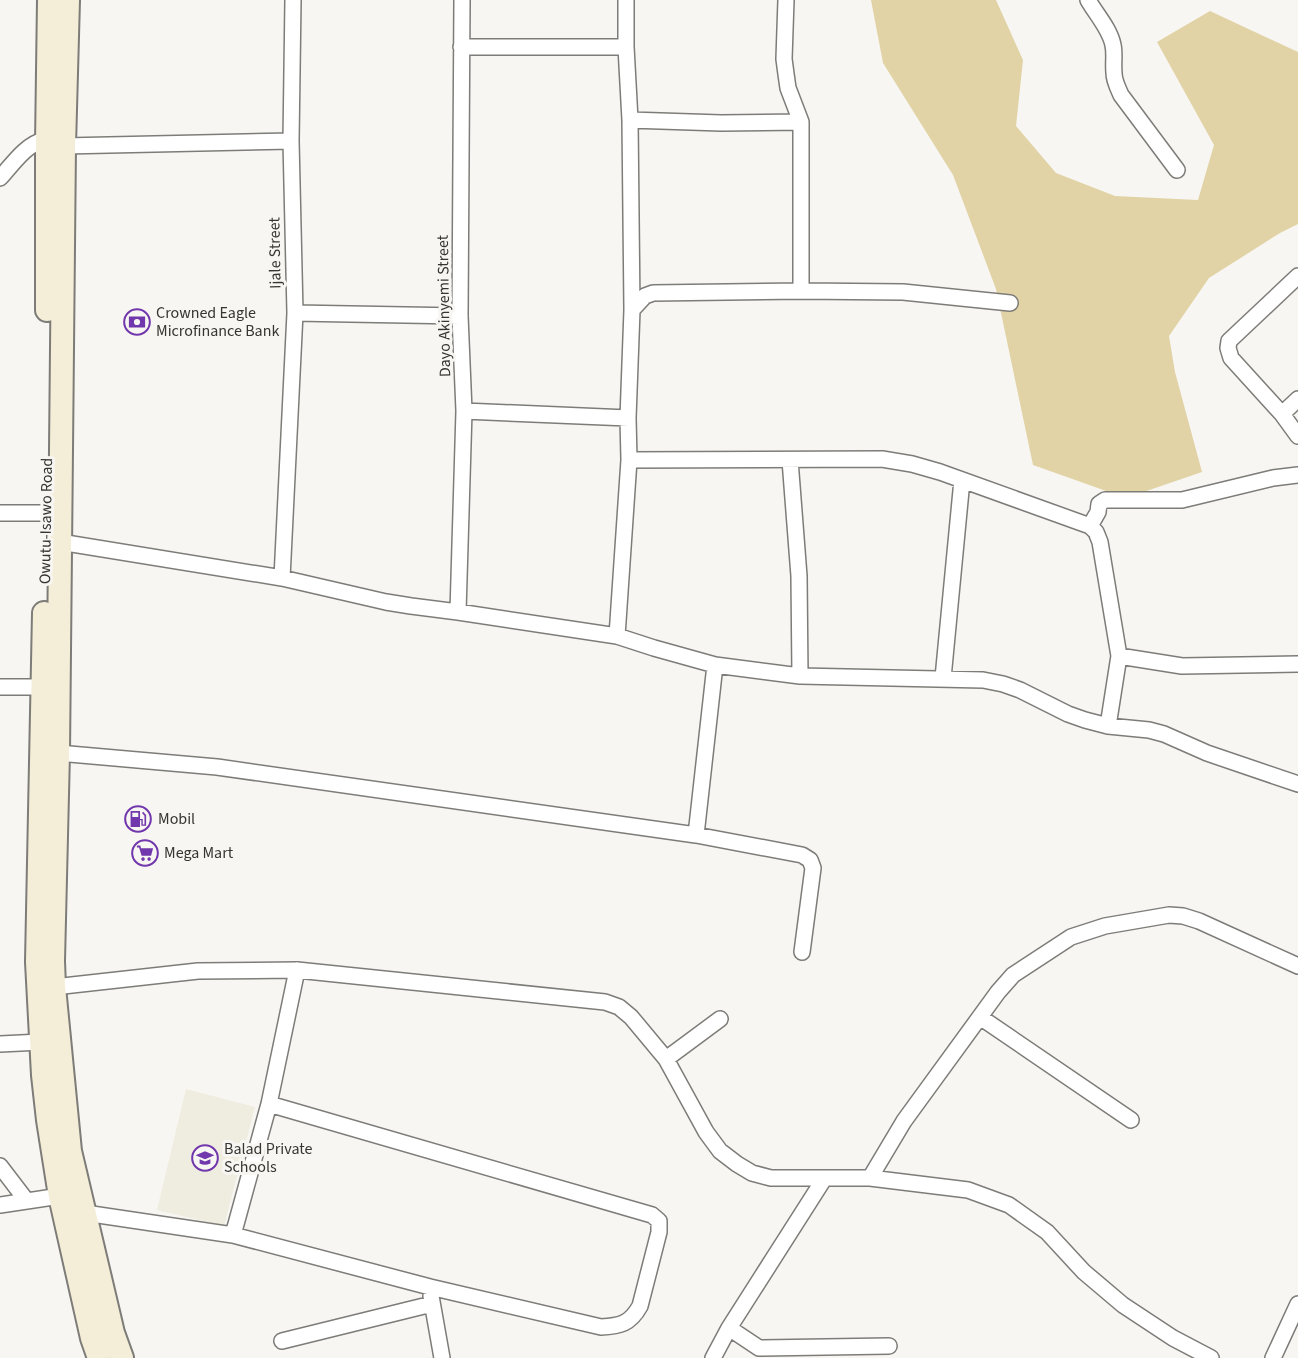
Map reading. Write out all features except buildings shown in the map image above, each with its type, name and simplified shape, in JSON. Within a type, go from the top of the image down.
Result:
[{"type":"street","name":"Owutu-Isawo Road","points":[[49,0],[55,144],[60,542],[54,987],[70,1151],[122,1358]]},
{"type":"street","name":"Owutu-Isawo Road","points":[[68,0],[55,144],[37,963],[45,1099],[60,1196],[92,1338],[99,1358]]},
{"type":"street","name":"Ijale Street","points":[[282,578],[295,313],[291,141],[293,0]]},
{"type":"street","name":"Dayo Akinyemi Street","points":[[458,612],[464,411],[460,316],[462,0]]},
{"type":"street","points":[[617,636],[629,460],[628,418],[632,310],[626,0]]},
{"type":"street","points":[[786,0],[784,59],[789,88],[801,122],[801,291]]},
{"type":"street","points":[[1088,0],[1113,43],[1114,72],[1121,95],[1177,170]]},
{"type":"street","points":[[461,47],[626,47]]},
{"type":"street","points":[[630,120],[721,123],[801,122]]},
{"type":"street","points":[[0,178],[30,146],[40,140],[55,144],[291,141]]},
{"type":"street","points":[[1298,276],[1228,341],[1232,358],[1282,414],[1298,436]]},
{"type":"street","points":[[632,310],[645,296],[654,293],[903,292],[1010,303]]},
{"type":"street","points":[[295,313],[460,316]]},
{"type":"street","points":[[1282,414],[1298,399]]},
{"type":"street","points":[[464,411],[628,418]]},
{"type":"street","points":[[629,460],[882,459],[912,464],[962,480],[1090,526],[1096,532],[1100,542],[1119,656],[1108,726]]},
{"type":"street","points":[[790,460],[799,576],[800,676]]},
{"type":"street","points":[[1090,526],[1100,504],[1105,500],[1182,500],[1273,478],[1298,475]]},
{"type":"street","points":[[943,678],[962,480]]},
{"type":"street","points":[[0,513],[47,513]]},
{"type":"street","points":[[60,542],[282,578],[386,602],[617,636],[715,665],[800,676],[983,680],[1020,690],[1085,720],[1108,726],[1149,730],[1164,734],[1207,753],[1298,784]]},
{"type":"street","points":[[1119,656],[1182,666],[1298,664]]},
{"type":"street","points":[[696,835],[715,665]]},
{"type":"street","points":[[0,687],[42,687]]},
{"type":"street","points":[[58,753],[217,767],[696,835],[802,855],[810,860],[813,868],[802,952]]},
{"type":"street","points":[[870,1178],[904,1121],[1013,975],[1071,937],[1105,926],[1168,915],[1183,916],[1298,966]]},
{"type":"street","points":[[233,1235],[269,1104],[297,970]]},
{"type":"street","points":[[54,987],[198,971],[297,970],[604,1002],[619,1007],[631,1017],[666,1059],[706,1131],[720,1151],[752,1173],[771,1178],[870,1178],[968,1190],[1009,1205],[1047,1232],[1084,1272],[1123,1305],[1173,1338],[1211,1358]]},
{"type":"street","points":[[980,1017],[1131,1120]]},
{"type":"street","points":[[666,1059],[720,1019]]},
{"type":"street","points":[[0,1044],[41,1042]]},
{"type":"street","points":[[85,1213],[233,1235],[430,1287],[601,1327],[614,1326],[634,1317],[640,1306],[659,1232],[658,1221],[652,1215],[269,1104]]},
{"type":"street","points":[[0,1166],[26,1200]]},
{"type":"street","points":[[712,1358],[824,1179]]},
{"type":"street","points":[[0,1205],[60,1196]]},
{"type":"street","points":[[430,1287],[442,1358]]},
{"type":"street","points":[[282,1341],[432,1304]]},
{"type":"street","points":[[1273,1358],[1298,1304]]},
{"type":"street","points":[[729,1328],[760,1353],[889,1346]]},
{"type":"shaded area","points":[[871,0],[996,0],[1023,60],[1016,126],[1056,173],[1115,196],[1198,200],[1214,145],[1157,42],[1210,11],[1298,52],[1298,224],[1209,278],[1169,336],[1175,372],[1202,472],[1126,498],[1033,465],[996,289],[953,175],[883,63]]},
{"type":"shaded area","name":"Balad Private Schools","points":[[186,1089],[255,1107],[224,1226],[157,1210]]},
{"type":"place","name":"Crowned Eagle Microfinance Bank","points":[[137,322]]},
{"type":"place","name":"Mobil","points":[[138,819]]},
{"type":"place","name":"Mega Mart","points":[[145,853]]},
{"type":"place","name":"Balad Private Schools","points":[[205,1158]]}]
